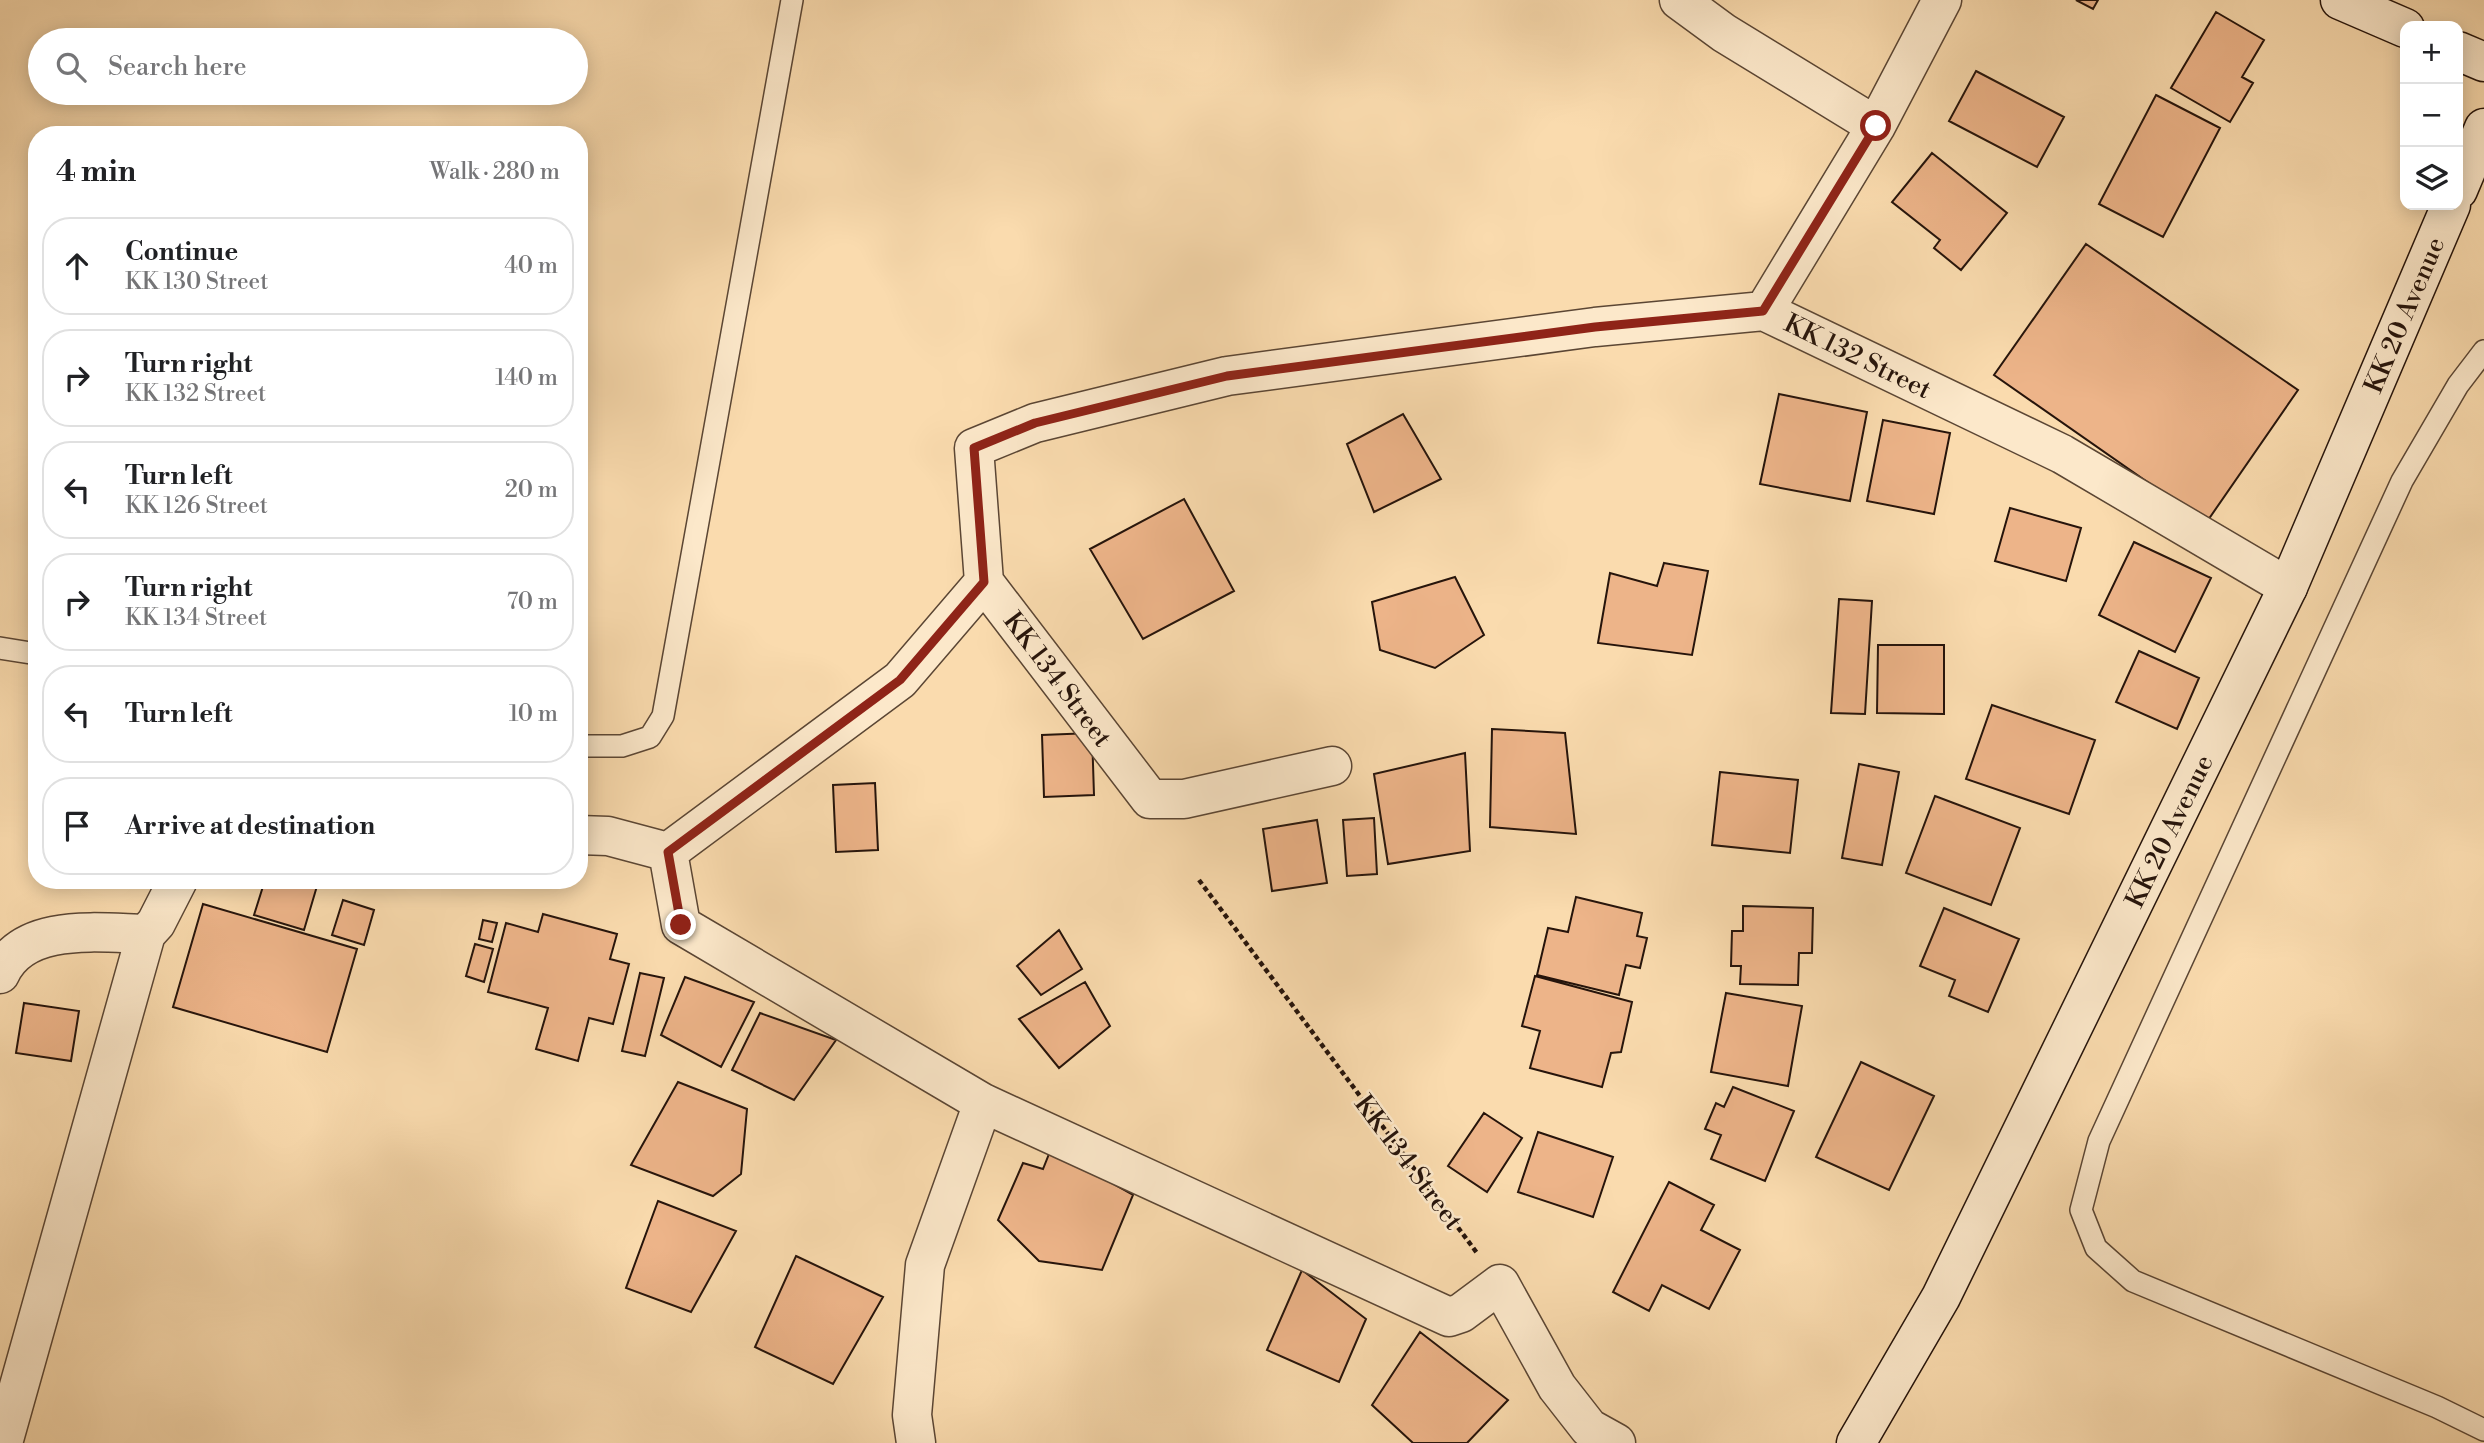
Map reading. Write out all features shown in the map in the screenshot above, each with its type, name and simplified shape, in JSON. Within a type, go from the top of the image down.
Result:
[{"type":"street","points":[[1679,0],[1724,33],[1876,126]]},
{"type":"street","points":[[1763,311],[1876,126],[1942,0]]},
{"type":"street","points":[[2340,0],[2400,26]]},
{"type":"street","points":[[2463,53],[2484,62]]},
{"type":"street","points":[[2463,178],[2484,128]]},
{"type":"street","name":"KK 20 Avenue","points":[[1856,1443],[1941,1297],[2288,587],[2449,210]]},
{"type":"street","name":"KK 132 Street","points":[[984,582],[974,448],[1035,423],[1227,376],[1595,327],[1763,311],[2062,454],[2288,587]]},
{"type":"street","name":"KK 134 Street","points":[[668,852],[900,680],[984,582],[1150,799],[1184,799],[1332,766]]},
{"type":"street","points":[[588,835],[608,836],[668,852],[681,925],[984,1103],[1448,1317],[1461,1314],[1500,1284],[1558,1387],[1589,1428],[1616,1443]]},
{"type":"street","points":[[3,1443],[146,934],[156,923],[173,889]]},
{"type":"street","points":[[0,974],[6,960],[27,945],[62,933],[146,934]]},
{"type":"street","points":[[916,1443],[912,1415],[925,1265],[984,1103]]},
{"type":"lane","points":[[588,746],[622,746],[650,737],[663,716],[792,0]]},
{"type":"lane","points":[[2484,351],[2458,385],[2402,481],[2099,1141],[2081,1210],[2096,1248],[2133,1281],[2437,1407],[2484,1430]]},
{"type":"lane","points":[[0,648],[28,653]]},
{"type":"path","name":"KK 134 Street","points":[[1199,880],[1500,1284]]},
{"type":"building","points":[[2076,0],[2098,0],[2093,9]]},
{"type":"building","points":[[2216,12],[2264,40],[2242,77],[2253,83],[2230,122],[2171,88]]},
{"type":"building","points":[[1976,71],[2064,117],[2037,167],[1949,121]]},
{"type":"building","points":[[2156,95],[2220,128],[2163,237],[2099,204]]},
{"type":"building","points":[[1932,153],[2007,213],[1961,270],[1934,248],[1940,240],[1892,202]]},
{"type":"building","points":[[2086,244],[2298,390],[2206,523],[1994,375]]},
{"type":"building","points":[[1779,394],[1867,412],[1850,501],[1760,484]]},
{"type":"building","points":[[1403,414],[1441,479],[1374,512],[1347,444]]},
{"type":"building","points":[[1883,420],[1950,433],[1934,514],[1867,501]]},
{"type":"building","points":[[1184,499],[1234,591],[1143,639],[1090,549]]},
{"type":"building","points":[[2010,508],[2081,528],[2066,581],[1995,561]]},
{"type":"building","points":[[2134,542],[2211,578],[2175,652],[2099,615]]},
{"type":"building","points":[[1664,563],[1708,571],[1692,655],[1598,643],[1610,573],[1657,586]]},
{"type":"building","points":[[1455,577],[1484,635],[1435,668],[1380,650],[1372,602]]},
{"type":"building","points":[[1839,599],[1872,601],[1865,714],[1831,713]]},
{"type":"building","points":[[1878,645],[1944,645],[1944,714],[1877,713]]},
{"type":"building","points":[[2139,651],[2199,678],[2177,729],[2116,702]]},
{"type":"building","points":[[1992,705],[2095,740],[2069,814],[1966,779]]},
{"type":"building","points":[[1492,729],[1565,733],[1576,834],[1490,827]]},
{"type":"building","points":[[1092,733],[1094,795],[1044,797],[1042,735]]},
{"type":"building","points":[[1465,753],[1470,851],[1388,864],[1374,774]]},
{"type":"building","points":[[1859,764],[1899,772],[1882,865],[1842,858]]},
{"type":"building","points":[[1720,772],[1798,780],[1790,853],[1712,845]]},
{"type":"building","points":[[875,783],[878,850],[836,852],[833,785]]},
{"type":"building","points":[[1935,796],[2020,828],[1991,905],[1906,873]]},
{"type":"building","points":[[1374,818],[1377,874],[1347,876],[1343,820]]},
{"type":"building","points":[[1317,820],[1327,883],[1272,891],[1263,829]]},
{"type":"building","points":[[262,889],[316,889],[304,930],[254,915]]},
{"type":"building","points":[[1576,897],[1642,913],[1637,936],[1647,938],[1640,968],[1626,965],[1619,995],[1537,975],[1548,928],[1568,932]]},
{"type":"building","points":[[343,900],[374,910],[364,945],[332,935]]},
{"type":"building","points":[[203,904],[357,949],[327,1052],[173,1007]]},
{"type":"building","points":[[1743,906],[1813,908],[1812,953],[1799,953],[1798,985],[1740,984],[1741,966],[1731,966],[1732,931],[1743,931]]},
{"type":"building","points":[[1944,908],[2019,939],[1988,1012],[1949,996],[1955,980],[1920,966]]},
{"type":"building","points":[[543,914],[617,934],[610,959],[629,964],[613,1024],[589,1018],[578,1061],[536,1049],[548,1008],[488,992],[506,923],[538,932]]},
{"type":"building","points":[[483,920],[497,923],[492,942],[479,939]]},
{"type":"building","points":[[1059,930],[1082,969],[1041,995],[1017,966]]},
{"type":"building","points":[[475,944],[493,949],[484,982],[466,976]]},
{"type":"building","points":[[640,973],[664,978],[645,1056],[622,1051]]},
{"type":"building","points":[[1535,976],[1632,1002],[1621,1052],[1611,1053],[1602,1087],[1530,1068],[1540,1031],[1522,1026]]},
{"type":"building","points":[[685,977],[754,1002],[721,1067],[661,1035]]},
{"type":"building","points":[[1085,982],[1110,1026],[1059,1068],[1019,1019]]},
{"type":"building","points":[[1726,993],[1802,1006],[1788,1086],[1711,1072]]},
{"type":"building","points":[[24,1003],[79,1011],[71,1061],[16,1053]]},
{"type":"building","points":[[760,1013],[836,1040],[794,1100],[732,1070]]},
{"type":"building","points":[[1861,1062],[1934,1096],[1889,1190],[1816,1157]]},
{"type":"building","points":[[678,1082],[747,1109],[741,1174],[713,1196],[631,1165]]},
{"type":"building","points":[[1733,1087],[1794,1111],[1765,1181],[1711,1159],[1721,1135],[1705,1129],[1716,1103],[1724,1107]]},
{"type":"building","points":[[1484,1113],[1522,1138],[1487,1192],[1448,1166]]},
{"type":"building","points":[[1538,1132],[1613,1157],[1593,1217],[1518,1192]]},
{"type":"building","points":[[1051,1149],[1133,1195],[1102,1270],[1039,1261],[998,1220],[1023,1163],[1043,1169]]},
{"type":"building","points":[[1669,1182],[1714,1205],[1701,1230],[1740,1250],[1709,1309],[1662,1285],[1649,1311],[1613,1292]]},
{"type":"building","points":[[658,1201],[736,1231],[691,1312],[626,1288]]},
{"type":"building","points":[[796,1256],[883,1297],[833,1384],[755,1347]]},
{"type":"building","points":[[1302,1270],[1366,1319],[1339,1382],[1267,1350]]},
{"type":"building","points":[[1420,1332],[1508,1400],[1467,1443],[1413,1443],[1372,1405]]},
{"type":"route","points":[[681,925],[668,852],[900,680],[984,582],[974,448],[1035,423],[1227,376],[1595,327],[1763,311],[1876,126]]}]
